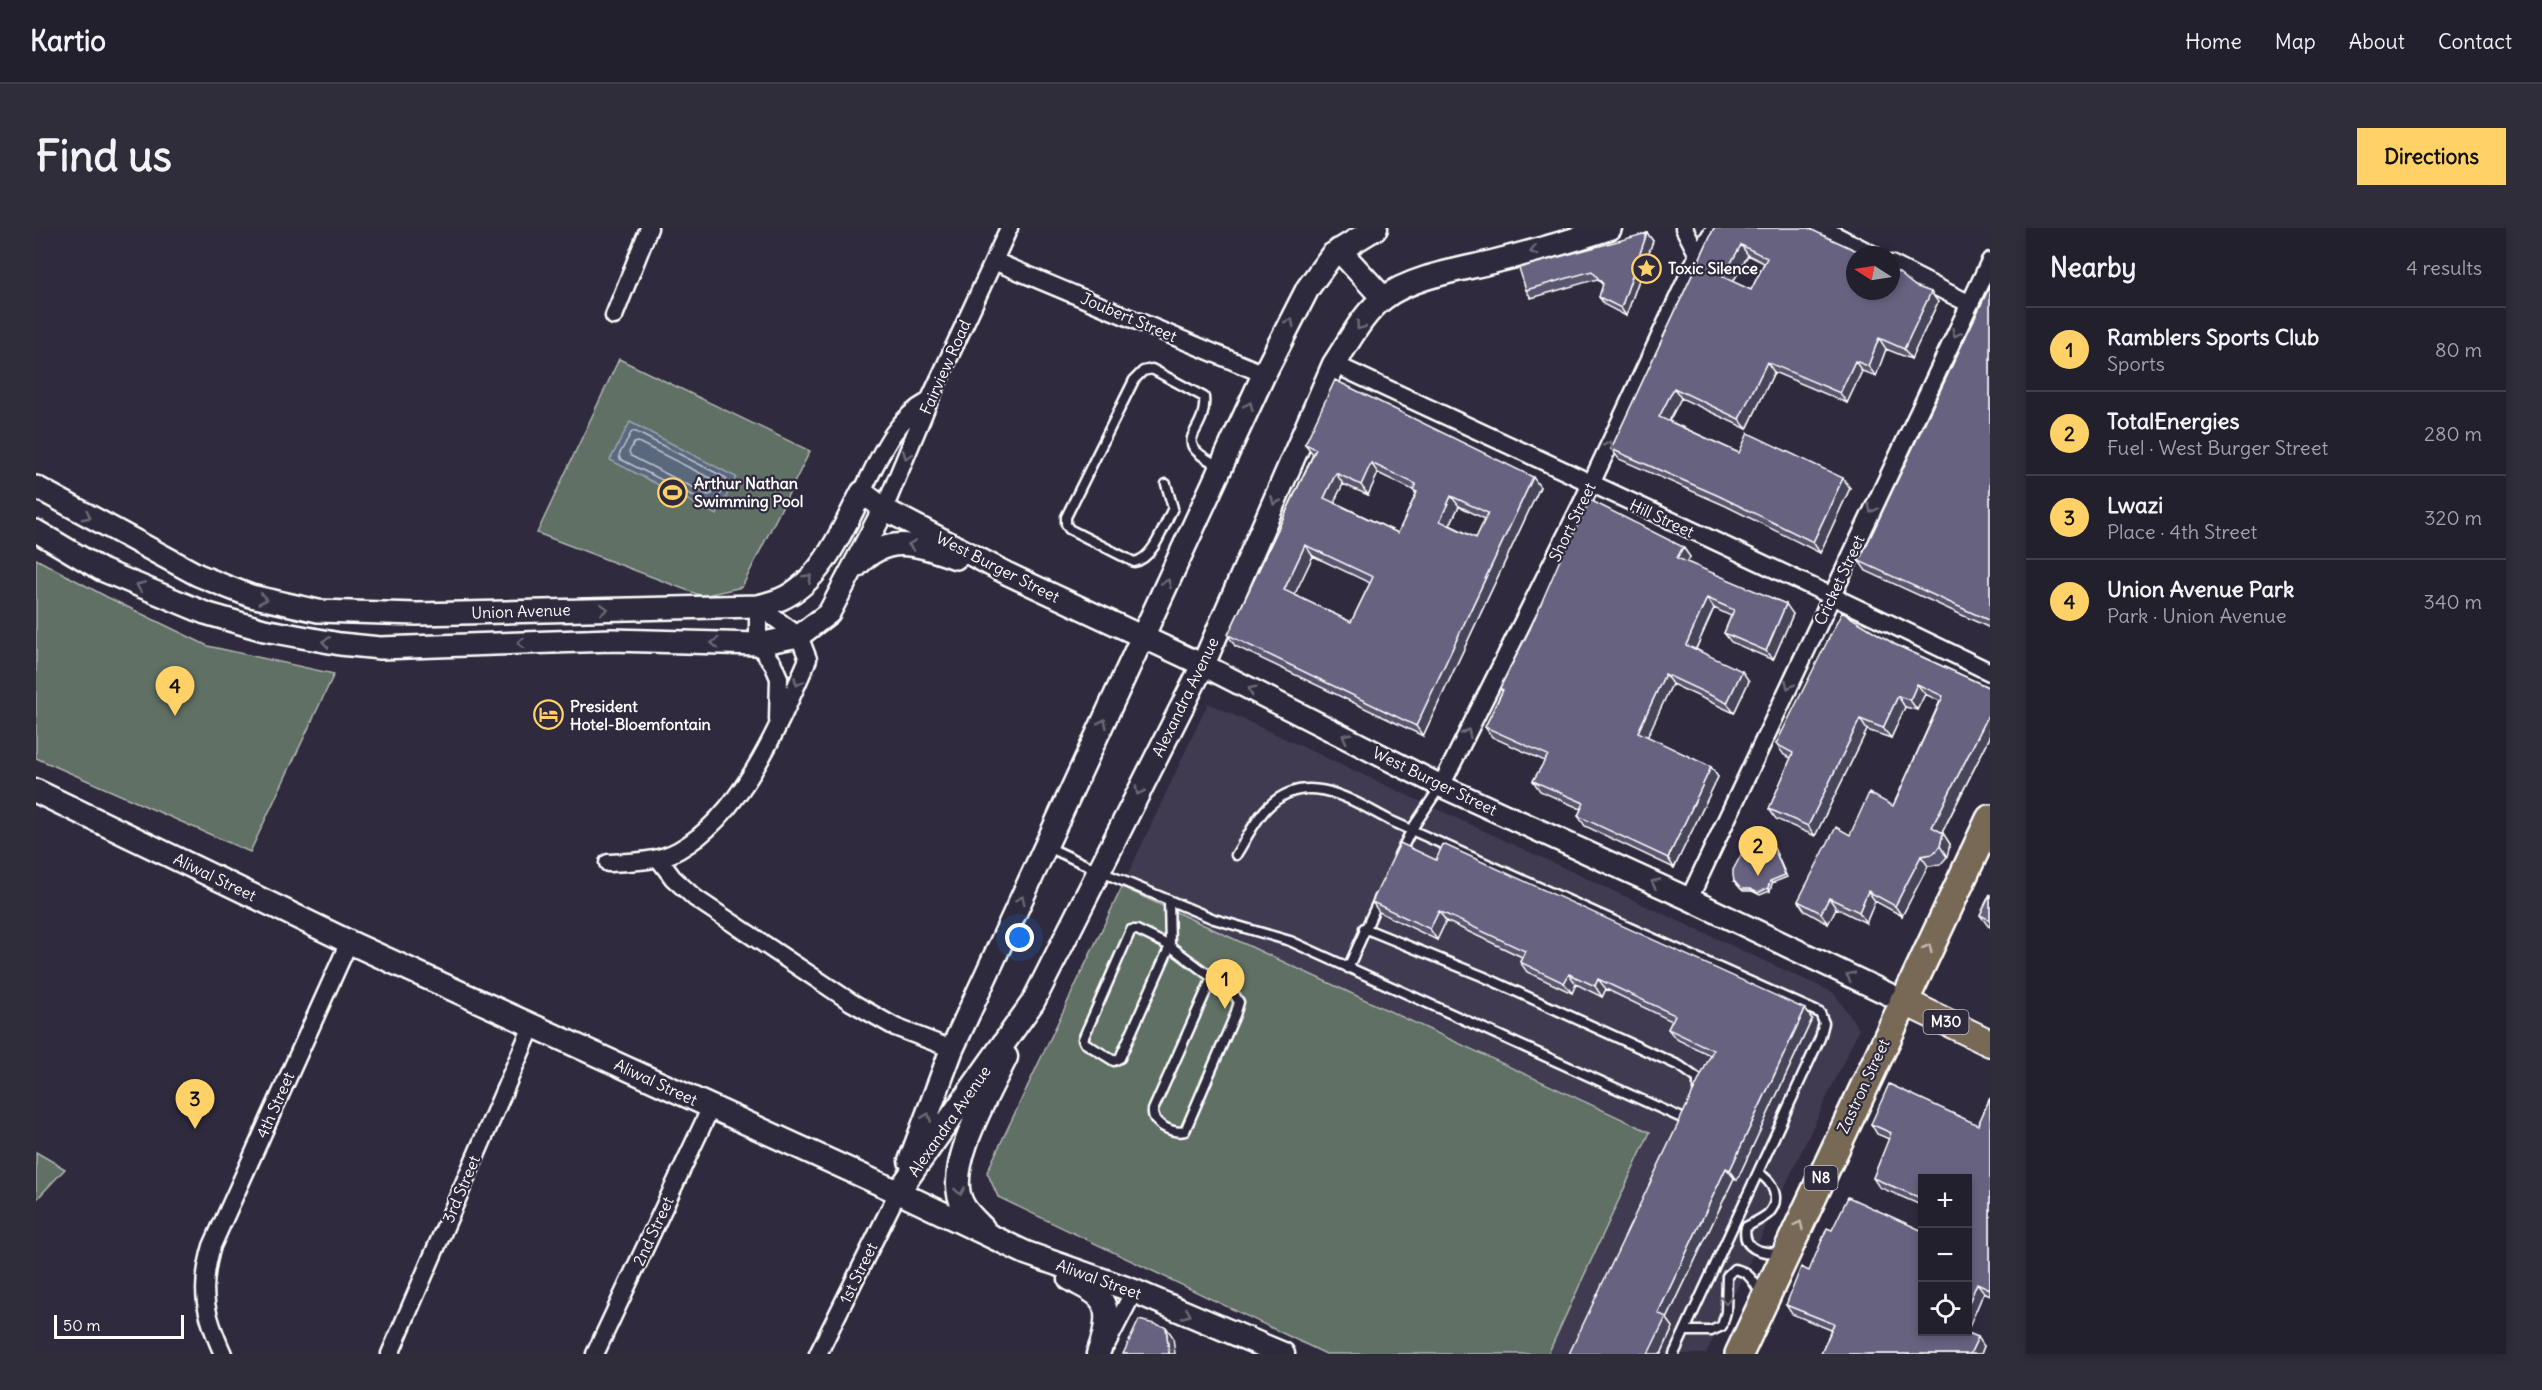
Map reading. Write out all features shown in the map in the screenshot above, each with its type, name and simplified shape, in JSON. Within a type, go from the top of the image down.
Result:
[{"type":"highway","name":"Zastron Street","points":[[1739,1354],[1990,819]]},
{"type":"main road","name":"Alexandra Avenue","points":[[898,1192],[952,1049],[1264,374],[1308,288],[1332,255],[1376,228]]},
{"type":"main road","name":"Alexandra Avenue","points":[[898,1192],[1033,1002],[1203,664],[1334,364],[1362,322],[1383,298],[1433,277],[1558,245],[1610,228]]},
{"type":"main road","points":[[1339,250],[1383,298]]},
{"type":"main road","name":"Aliwal Street","points":[[36,791],[349,942],[533,1024],[1026,1253],[1134,1291],[1283,1354]]},
{"type":"main road","name":"West Burger Street","points":[[1903,1001],[1990,1042]]},
{"type":"main road","points":[[988,1234],[962,1203],[958,1178],[959,1163],[970,1134],[1033,1002]]},
{"type":"main road","points":[[1026,1253],[1099,1296],[1105,1310],[1106,1330],[1099,1354]]},
{"type":"street","points":[[614,316],[649,228]]},
{"type":"street","name":"Fairview Road","points":[[884,509],[928,401],[1010,228]]},
{"type":"street","points":[[1684,228],[1698,255]]},
{"type":"street","name":"Short Street","points":[[1441,786],[1591,484],[1698,255],[1715,228]]},
{"type":"street","points":[[1821,228],[1856,246]]},
{"type":"street","name":"Joubert Street","points":[[994,261],[1264,374]]},
{"type":"street","name":"Cricket Street","points":[[1689,899],[1990,261]]},
{"type":"street","points":[[1900,269],[1970,304]]},
{"type":"street","name":"Hill Street","points":[[1334,364],[1831,595],[1990,672]]},
{"type":"street","name":"Union Avenue","points":[[36,488],[198,575],[251,596],[318,611],[449,613],[759,606],[782,599],[813,574],[828,555],[897,428],[907,415],[928,401]]},
{"type":"street","name":"West Burger Street","points":[[862,492],[884,509],[1008,574],[1203,664],[1441,786],[1689,899],[1903,1001]]},
{"type":"street","name":"Union Avenue","points":[[36,531],[102,570],[205,613],[264,630],[340,644],[380,648],[612,640],[758,644],[799,636],[829,613],[884,509]]},
{"type":"street","points":[[36,517],[60,533],[102,570]]},
{"type":"street","points":[[848,576],[867,555],[899,543],[918,546],[1008,574]]},
{"type":"street","points":[[608,863],[658,858],[679,850],[727,808],[778,727],[808,659],[799,636],[759,606]]},
{"type":"street","points":[[759,606],[758,644],[779,678],[778,727]]},
{"type":"street","points":[[449,613],[451,645]]},
{"type":"street","points":[[658,858],[673,878],[695,898],[851,1002],[895,1027],[952,1049]]},
{"type":"street","name":"4th Street","points":[[223,1354],[207,1315],[203,1294],[205,1270],[212,1246],[349,942]]},
{"type":"street","name":"3rd Street","points":[[390,1354],[533,1024]]},
{"type":"street","name":"2nd Street","points":[[595,1354],[711,1107]]},
{"type":"street","name":"1st Street","points":[[818,1354],[898,1192]]},
{"type":"street","points":[[1099,1354],[1134,1291]]},
{"type":"lane","points":[[1166,484],[1173,508],[1143,561],[1134,562],[1069,529],[1066,524],[1066,517],[1134,380],[1143,371],[1152,369],[1204,397],[1205,407],[1192,439],[1192,447],[1199,456],[1221,467]]},
{"type":"lane","points":[[1397,860],[1412,829],[1441,786]]},
{"type":"lane","points":[[1236,855],[1269,806],[1293,790],[1317,788],[1347,798],[1820,1013],[1824,1023],[1820,1038],[1674,1354]]},
{"type":"lane","points":[[1046,845],[1099,871],[1169,900],[1225,922],[1290,941],[1684,1119]]},
{"type":"lane","points":[[1348,968],[1364,928],[1383,891]]},
{"type":"lane","points":[[1169,900],[1170,946],[1120,1058],[1114,1061],[1085,1043],[1084,1036],[1128,933],[1137,930],[1170,946],[1234,994],[1239,1002],[1185,1131],[1177,1132],[1155,1121],[1152,1115],[1153,1110],[1212,978]]},
{"type":"lane","points":[[1364,928],[1482,976],[1680,1066],[1698,1079],[1698,1089],[1694,1099]]},
{"type":"lane","points":[[1679,1130],[1689,1109]]},
{"type":"lane","points":[[1758,1173],[1773,1186],[1775,1198],[1768,1213],[1746,1227],[1744,1236],[1746,1243],[1754,1249],[1770,1253],[1786,1251]]},
{"type":"lane","points":[[1685,1331],[1711,1331],[1722,1326],[1726,1312],[1727,1276],[1734,1269],[1741,1270],[1753,1279],[1764,1300]]},
{"type":"shaded area","points":[[1208,703],[1834,993],[1859,1029],[1706,1354],[1548,1354],[1649,1132],[1122,887]]},
{"type":"green space","name":"Arthur Nathan Swimming Pool","points":[[619,359],[810,451],[742,587],[702,596],[537,533]]},
{"type":"green space","points":[[36,559],[107,597],[208,646],[334,674],[250,852],[36,758]]},
{"type":"green space","points":[[1122,887],[1650,1132],[1548,1354],[1326,1354],[998,1197],[987,1172]]},
{"type":"green space","points":[[36,1152],[65,1169],[36,1200]]},
{"type":"water","points":[[630,422],[736,477],[717,515],[610,460]]},
{"type":"building","points":[[1714,228],[1808,228],[1847,246],[1846,300],[1900,300],[1900,274],[1915,286],[1931,292],[1904,349],[1879,338],[1868,366],[1855,361],[1840,393],[1767,362],[1739,419],[1674,388],[1659,417],[1739,453],[1748,433],[1843,478],[1813,542],[1719,496],[1611,449]],"holes":[[[1741,245],[1767,258],[1751,290],[1723,277]]]},
{"type":"building","points":[[1647,233],[1621,308],[1599,297],[1603,284],[1592,271],[1526,290],[1519,268]]},
{"type":"building","points":[[1990,286],[1990,621],[1859,561]]},
{"type":"building","points":[[1335,380],[1533,477],[1416,726],[1228,635],[1316,449],[1305,444]],"holes":[[[1371,463],[1416,484],[1413,490],[1417,492],[1398,533],[1324,498],[1336,473],[1361,485]],[[1451,496],[1488,513],[1476,538],[1440,521]],[[1305,545],[1373,577],[1351,622],[1284,590]]]},
{"type":"building","points":[[1590,500],[1683,547],[1677,558],[1786,604],[1766,651],[1724,633],[1734,610],[1707,598],[1686,645],[1742,671],[1727,703],[1665,674],[1638,732],[1711,767],[1668,858],[1578,816],[1584,803],[1533,781],[1548,755],[1485,727],[1503,690],[1500,688]]},
{"type":"building","points":[[1842,612],[1896,645],[1990,688],[1990,712],[1932,827],[1943,833],[1940,846],[1933,854],[1921,856],[1895,906],[1868,891],[1859,912],[1829,898],[1821,913],[1798,901],[1836,827],[1850,835],[1869,793],[1893,806],[1943,696],[1917,684],[1910,700],[1898,696],[1883,728],[1860,719],[1808,826],[1769,809],[1793,753],[1776,744]]},
{"type":"building","points":[[1400,843],[1436,860],[1443,844],[1805,1009],[1730,1170],[1726,1168],[1658,1313],[1666,1317],[1648,1354],[1569,1354],[1713,1050],[1668,1029],[1675,1015],[1598,979],[1595,986],[1569,974],[1564,983],[1520,962],[1525,951],[1439,911],[1430,929],[1372,902]]},
{"type":"building","points":[[1774,848],[1785,875],[1770,881],[1768,888],[1758,893],[1750,889],[1741,889],[1734,881],[1733,870],[1741,855],[1754,850],[1762,853]]},
{"type":"building","points":[[1990,894],[1990,920],[1980,915]]},
{"type":"building","points":[[1889,1084],[1978,1125],[1990,1098],[1990,1289],[1977,1283],[1972,1295],[1972,1174],[1918,1174],[1918,1197],[1873,1178],[1891,1133],[1871,1124]]},
{"type":"building","points":[[1848,1197],[1918,1229],[1918,1336],[1972,1334],[1978,1337],[1970,1354],[1821,1354],[1834,1324],[1786,1305],[1801,1267],[1809,1271],[1827,1228],[1832,1230]]},
{"type":"building","points":[[1139,1320],[1166,1327],[1169,1354],[1123,1354]]},
{"type":"place","name":"Toxic Silence","points":[[1647,268]]},
{"type":"place","name":"Arthur Nathan Swimming Pool","points":[[673,492]]},
{"type":"place","name":"President Hotel-Bloemfontain","points":[[549,715]]},
{"type":"place","name":"Union Avenue Park","points":[[175,716]]},
{"type":"place","name":"TotalEnergies","points":[[1758,876]]},
{"type":"place","name":"Ramblers Sports Club","points":[[1225,1009]]},
{"type":"place","name":"Lwazi","points":[[195,1129]]}]
